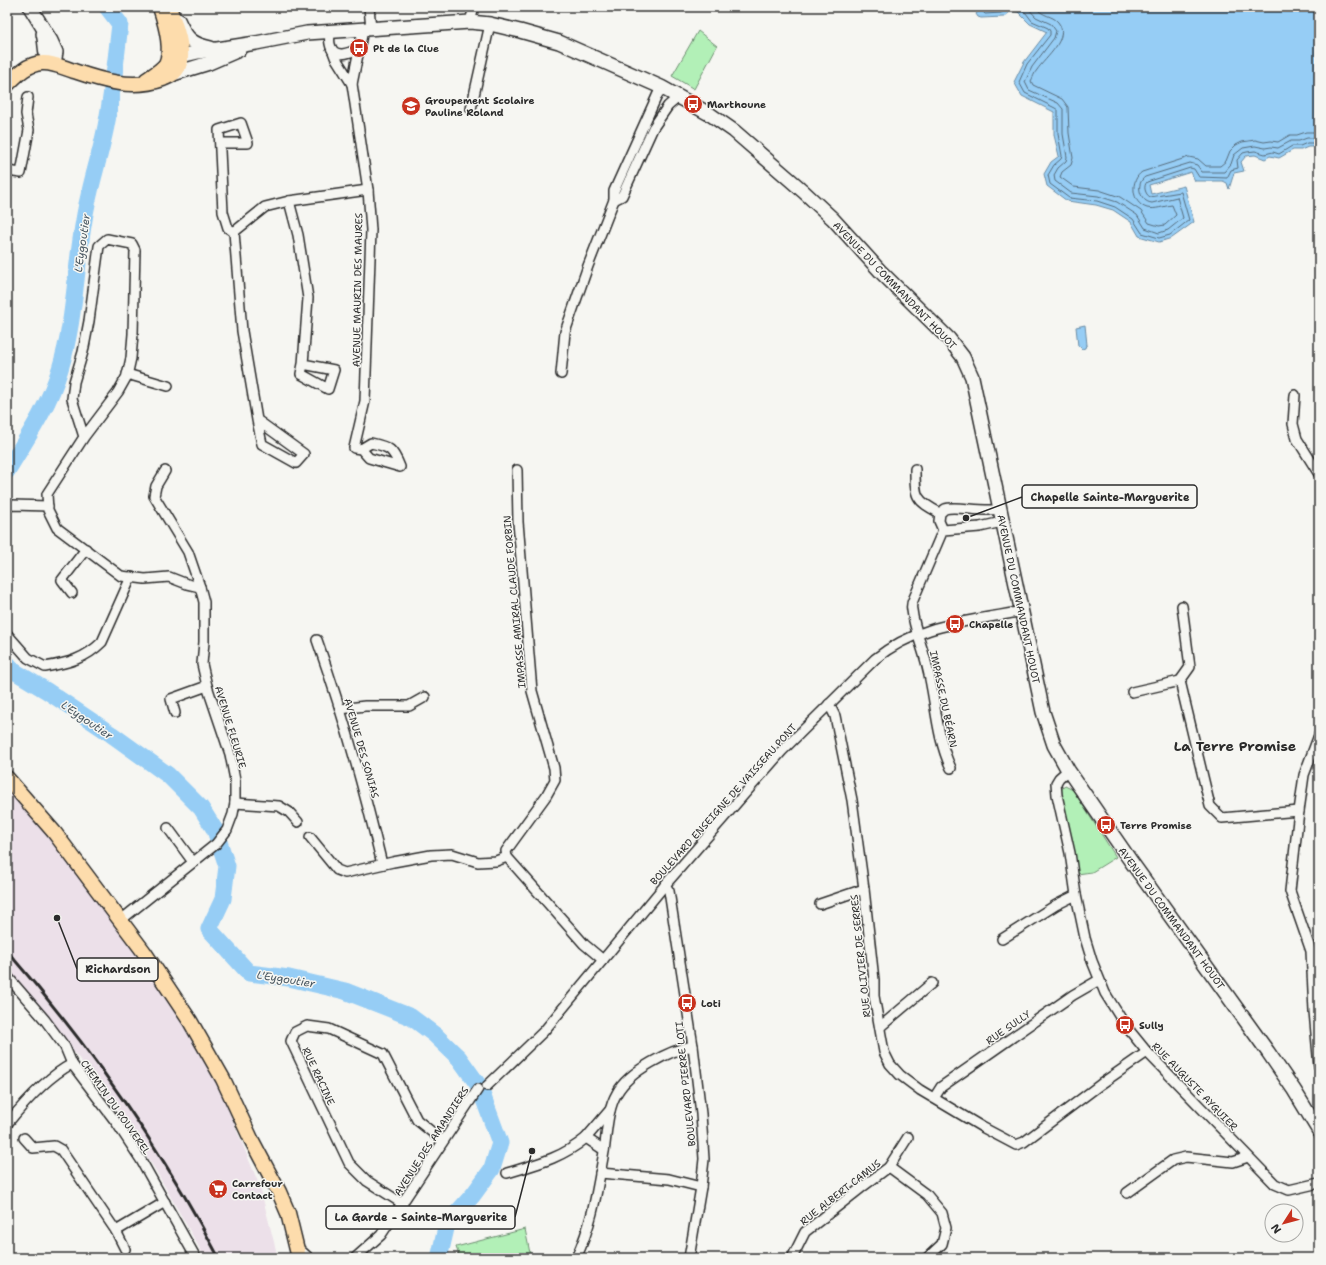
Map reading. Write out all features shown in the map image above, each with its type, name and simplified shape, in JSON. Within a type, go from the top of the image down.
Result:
[{"type":"main road","points":[[30,7],[40,20],[52,41],[56,52],[52,64]]},
{"type":"main road","points":[[160,7],[168,41],[169,53],[176,62]]},
{"type":"main road","points":[[32,64],[52,64],[106,80],[134,84],[156,81],[176,62],[180,42],[169,7]]},
{"type":"main road","points":[[173,7],[187,37],[192,42],[215,49]]},
{"type":"main road","points":[[40,20],[45,40],[46,57],[52,64]]},
{"type":"main road","name":"AVENUE DU COMMANDANT HOUOT","points":[[176,62],[215,49],[330,31],[470,22],[490,24],[559,42],[678,96],[711,115],[734,132],[803,191],[832,219],[881,272],[935,324],[958,350],[972,377],[1044,718],[1054,745],[1068,770],[1272,1058],[1318,1128]]},
{"type":"main road","points":[[7,85],[22,70],[32,64],[37,58],[45,40]]},
{"type":"main road","name":"AVENUE DU COMMANDANT HOUOT","points":[[176,62],[200,65],[209,63],[256,43]]},
{"type":"main road","points":[[7,778],[54,832],[121,920],[148,957],[207,1050],[223,1079],[251,1140],[263,1174],[281,1216],[286,1234],[296,1254]]},
{"type":"street","name":"AVENUE MAURIN DES MAURES","points":[[357,449],[365,401],[370,230],[368,190],[352,84],[359,48],[366,29],[369,7]]},
{"type":"street","points":[[470,22],[474,7]]},
{"type":"street","points":[[471,109],[490,24]]},
{"type":"street","name":"AVENUE MAURIN DES MAURES","points":[[330,31],[330,45],[335,57],[352,84]]},
{"type":"street","points":[[332,49],[341,55],[350,54],[359,48]]},
{"type":"street","points":[[561,374],[565,332],[588,266],[614,200],[614,191],[661,87]]},
{"type":"street","points":[[614,200],[622,196],[660,116],[678,96]]},
{"type":"street","points":[[7,170],[21,173],[29,130],[26,114],[28,97]]},
{"type":"street","points":[[220,143],[223,212],[228,228],[234,232]]},
{"type":"street","points":[[234,232],[266,207],[368,190]]},
{"type":"street","points":[[289,202],[298,234],[308,298],[303,364]]},
{"type":"street","points":[[234,232],[242,331],[257,420],[262,444],[296,463],[304,454],[257,420]]},
{"type":"street","points":[[84,437],[72,399],[74,382],[83,352],[98,246],[107,239],[132,244],[135,250],[131,358],[127,374],[118,392],[84,437],[47,494],[48,510],[57,528],[121,576],[145,579],[169,577],[200,587]]},
{"type":"street","points":[[127,374],[168,386]]},
{"type":"street","points":[[1295,395],[1293,424],[1297,439],[1319,474]]},
{"type":"street","points":[[915,469],[915,489],[917,495],[927,506],[940,513]]},
{"type":"street","name":"IMPASSE AMIRAL CLAUDE FORBIN","points":[[507,857],[506,851],[546,796],[555,780],[554,768],[532,691],[518,522],[516,470]]},
{"type":"street","name":"AVENUE FLEURIE","points":[[121,920],[216,844],[227,830],[233,814],[235,803],[236,780],[230,754],[207,686],[202,664],[204,642],[204,602],[188,552],[154,496],[156,486],[165,471]]},
{"type":"street","points":[[7,507],[12,505],[48,506]]},
{"type":"street","points":[[951,508],[983,511],[1001,515],[980,527],[943,530],[939,521],[940,513],[945,509],[951,508]]},
{"type":"street","name":"IMPASSE DU BÉARN","points":[[943,530],[912,604],[912,610],[928,668],[944,754],[950,768]]},
{"type":"street","points":[[72,593],[62,580],[86,549]]},
{"type":"street","points":[[7,634],[28,658],[45,668],[70,662],[93,650],[102,642],[131,577]]},
{"type":"street","points":[[1132,692],[1180,681],[1190,667],[1182,606]]},
{"type":"street","name":"BOULEVARD ENSEIGNE DE VAISSEAU PONT","points":[[487,1086],[544,1031],[666,885],[782,750],[869,664],[887,649],[918,633],[1022,611]]},
{"type":"street","name":"AVENUE DES SONIAS","points":[[317,640],[340,709],[369,810],[382,864]]},
{"type":"street","points":[[1180,681],[1210,806],[1222,818],[1299,811]]},
{"type":"street","points":[[175,713],[171,699],[207,686]]},
{"type":"street","points":[[340,709],[365,706],[409,706],[425,697]]},
{"type":"street","name":"RUE OLIVIER DE SERRES","points":[[829,704],[834,716],[852,800],[864,889],[874,980],[874,996],[884,1052],[890,1064],[900,1075],[934,1098],[982,1127],[1016,1145],[1024,1142],[1101,1084],[1147,1052]]},
{"type":"street","points":[[1319,735],[1304,775],[1290,891],[1311,951],[1319,1067]]},
{"type":"street","name":"RUE AUGUSTE AYGUIER","points":[[1068,770],[1056,783],[1057,795],[1070,853],[1076,895],[1085,938],[1099,980],[1116,1013],[1147,1052],[1275,1184],[1289,1190],[1319,1183]]},
{"type":"street","points":[[235,803],[279,806],[289,812],[298,822]]},
{"type":"street","points":[[168,828],[193,862]]},
{"type":"street","points":[[310,837],[337,870],[345,873],[382,864],[438,855],[452,854],[478,862],[496,862],[507,857],[584,944],[603,960]]},
{"type":"street","name":"BOULEVARD PIERRE LOTI","points":[[666,885],[671,899],[693,1046],[701,1114],[704,1159],[701,1187],[689,1258]]},
{"type":"street","points":[[820,904],[864,889]]},
{"type":"street","points":[[1002,939],[1056,905],[1076,895]]},
{"type":"street","name":"CHEMIN DU POUVEREL","points":[[7,976],[66,1047],[72,1064],[116,1122],[141,1160],[196,1258]]},
{"type":"street","name":"RUE SULLY","points":[[934,1098],[941,1087],[1066,1000],[1099,980]]},
{"type":"street","points":[[880,1027],[932,983]]},
{"type":"street","name":"RUE RACINE","points":[[403,1204],[367,1181],[348,1164],[291,1041],[295,1032],[307,1026],[329,1029],[383,1054],[417,1120],[443,1141]]},
{"type":"street","points":[[576,1258],[589,1229],[596,1198],[610,1110],[617,1092],[625,1081],[638,1069],[674,1052],[693,1046]]},
{"type":"street","points":[[7,1124],[36,1092],[72,1064]]},
{"type":"street","name":"AVENUE DES AMANDIERS","points":[[355,1258],[381,1235],[478,1089]]},
{"type":"street","points":[[507,1173],[536,1165],[574,1148],[586,1138],[610,1110]]},
{"type":"street","points":[[889,1167],[908,1137]]},
{"type":"street","points":[[24,1138],[33,1148],[54,1146],[61,1150],[116,1231],[125,1249]]},
{"type":"street","points":[[586,1138],[604,1150]]},
{"type":"street","points":[[1127,1193],[1173,1160],[1186,1157],[1233,1162],[1248,1157]]},
{"type":"street","name":"RUE ALBERT CAMUS","points":[[792,1258],[805,1232],[889,1167],[927,1195],[942,1213],[946,1228],[942,1244],[927,1258]]},
{"type":"street","points":[[600,1173],[669,1179],[701,1187]]},
{"type":"street","points":[[116,1231],[165,1202]]},
{"type":"street","points":[[296,1254],[309,1258]]},
{"type":"shaded area","points":[[11,792],[49,832],[166,997],[211,1067],[260,1187],[278,1258],[205,1258],[156,1171],[125,1121],[36,1002],[7,968],[7,795]]},
{"type":"green space","points":[[698,31],[717,46],[694,89],[672,76]]},
{"type":"green space","points":[[1065,786],[1073,790],[1116,857],[1092,872],[1077,874],[1062,807],[1061,789]]},
{"type":"green space","points":[[525,1229],[531,1258],[460,1258],[456,1247]]},
{"type":"water","points":[[981,7],[1319,7],[1319,147],[1308,147],[1301,150],[1293,150],[1279,158],[1270,156],[1265,159],[1255,155],[1246,156],[1241,162],[1244,171],[1234,173],[1229,189],[1227,183],[1223,181],[1195,181],[1191,172],[1149,185],[1151,194],[1184,186],[1194,222],[1172,238],[1159,242],[1139,236],[1131,222],[1113,210],[1096,205],[1067,201],[1047,186],[1044,174],[1051,162],[1059,156],[1054,135],[1054,112],[1022,96],[1014,82],[1024,62],[1047,32],[1030,24],[1018,12],[1011,11],[1004,17],[978,17],[976,14]]},
{"type":"water","points":[[1085,325],[1087,345],[1082,349],[1078,346],[1076,327]]},
{"type":"waterway","name":"L'Eygoutier","points":[[7,471],[44,409],[55,383],[65,351],[72,314],[84,220],[111,100],[120,24],[107,7]]},
{"type":"waterway","name":"L'Eygoutier","points":[[7,663],[14,671],[47,691],[111,734],[168,775],[201,808],[215,830],[227,866],[223,899],[209,929],[249,973],[289,978],[345,991],[411,1017],[435,1035],[459,1058],[479,1086],[500,1143],[492,1169],[473,1195],[447,1224],[440,1254],[441,1258]]},
{"type":"railway","points":[[7,951],[67,1023],[122,1098],[173,1177],[219,1258]]},
{"type":"place","name":"Pt de la Clue","points":[[359,48]]},
{"type":"place","name":"Marthoune","points":[[693,104]]},
{"type":"place","name":"Groupement Scolaire Pauline Roland","points":[[411,106]]},
{"type":"place","name":"Chapelle Sainte-Marguerite","points":[[966,518]]},
{"type":"place","name":"Chapelle","points":[[955,624]]},
{"type":"place","name":"Terre Promise","points":[[1106,825]]},
{"type":"place","name":"Richardson","points":[[57,918]]},
{"type":"place","name":"Loti","points":[[687,1003]]},
{"type":"place","name":"Sully","points":[[1125,1025]]},
{"type":"place","name":"La Garde - Sainte-Marguerite","points":[[532,1151]]},
{"type":"place","name":"Carrefour Contact","points":[[218,1189]]},
{"type":"district","name":"La Terre Promise","points":[[1235,746]]}]
